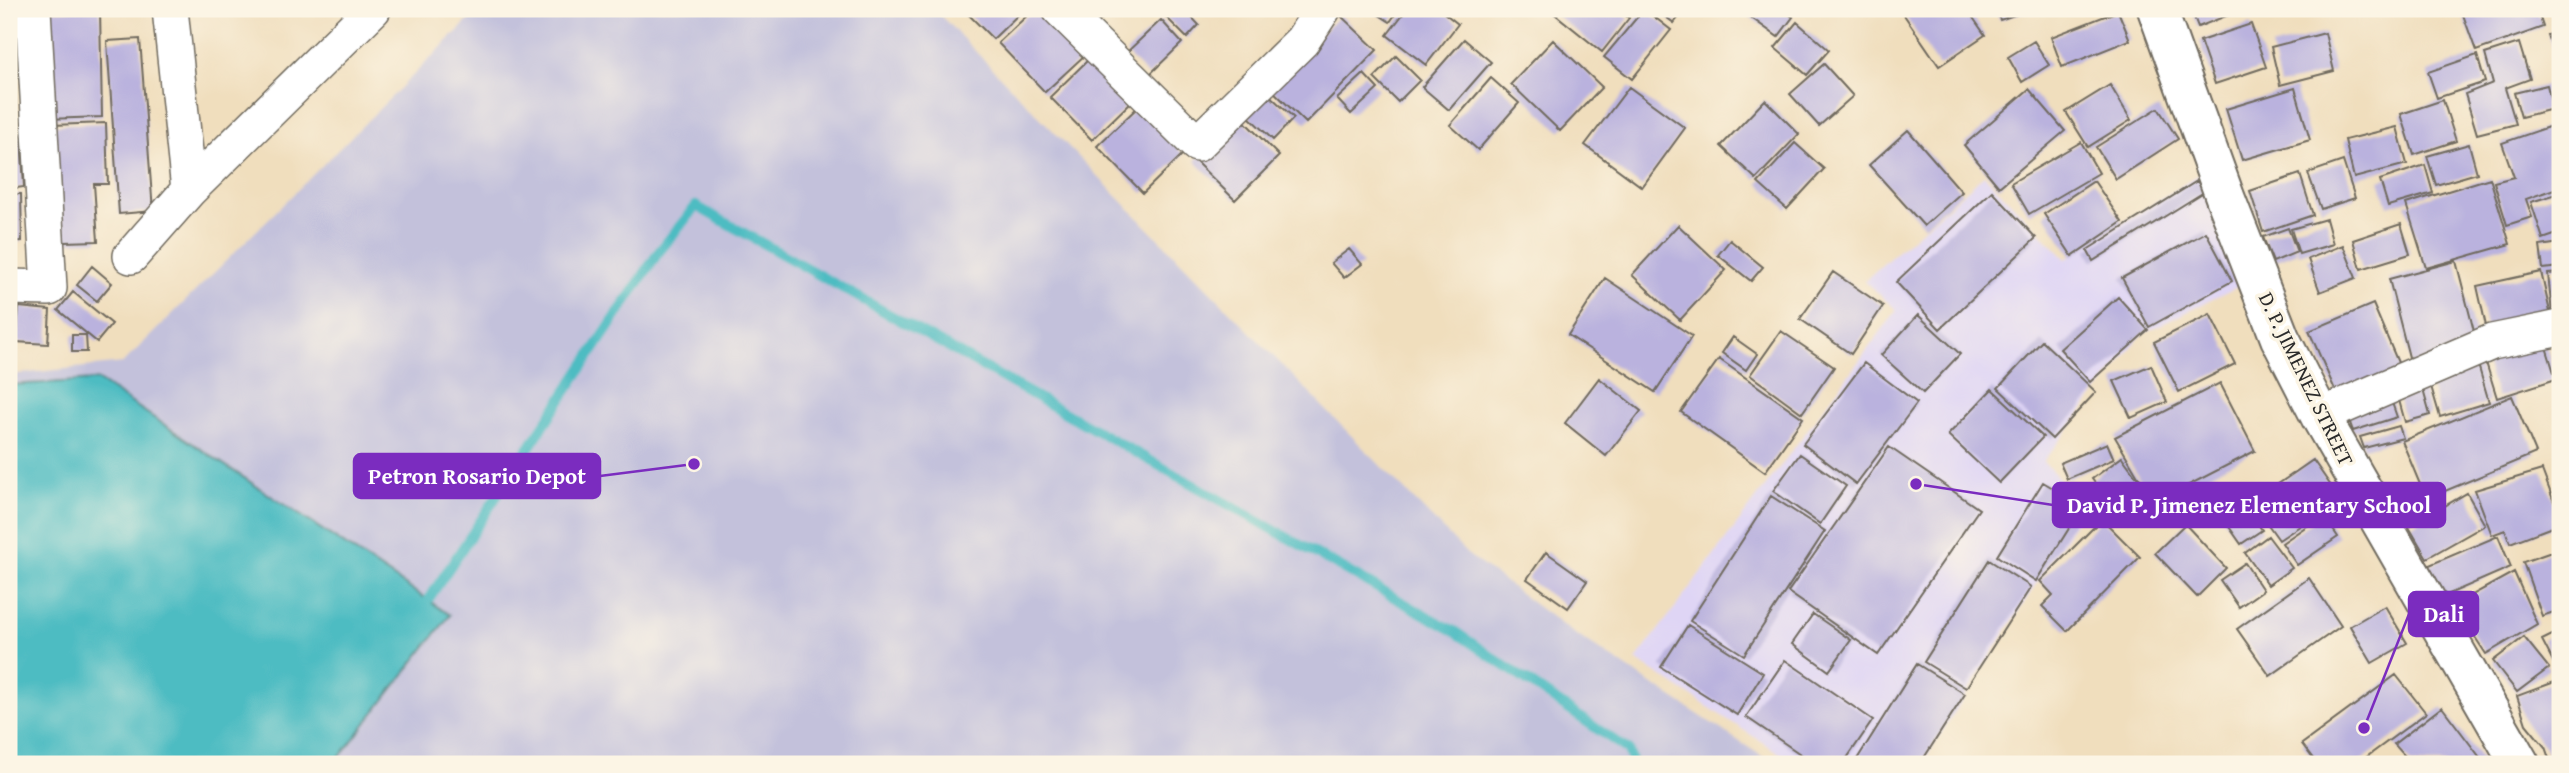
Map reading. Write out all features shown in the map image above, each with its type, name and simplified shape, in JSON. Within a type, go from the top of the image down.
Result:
[{"type":"street","points":[[9,287],[49,288],[33,9]]},
{"type":"street","points":[[131,256],[190,190],[373,9]]},
{"type":"street","points":[[1060,9],[1197,144],[1302,41],[1323,9]]},
{"type":"street","name":"D. P. JIMENEZ STREET","points":[[2157,9],[2243,246],[2280,338],[2320,416],[2520,764]]},
{"type":"street","points":[[172,11],[190,190]]},
{"type":"street","points":[[2320,416],[2492,342],[2560,328]]},
{"type":"shaded area","points":[[480,9],[934,9],[1467,554],[1569,630],[1774,764],[9,764],[9,375],[123,363]]},
{"type":"shaded area","points":[[2200,174],[2245,283],[2142,334],[2043,462],[2086,505],[1922,764],[1796,764],[1636,660],[1897,310],[1864,281],[1984,175],[2066,259]]},
{"type":"water","points":[[97,380],[450,615],[334,764],[9,764],[9,385]]},
{"type":"building","points":[[100,9],[102,117],[47,119],[45,11]]},
{"type":"building","points":[[963,9],[1024,9],[993,39]]},
{"type":"building","points":[[1034,9],[1043,9],[1086,54],[1045,92],[998,43]]},
{"type":"building","points":[[1083,9],[1112,9],[1097,23]]},
{"type":"building","points":[[1158,9],[1184,9],[1199,25],[1187,38]]},
{"type":"building","points":[[1370,9],[1399,9],[1390,22]]},
{"type":"building","points":[[1407,9],[1439,9],[1458,24],[1426,65],[1387,35]]},
{"type":"building","points":[[1559,9],[1617,9],[1629,18],[1602,52],[1555,14]]},
{"type":"building","points":[[1644,9],[1671,30],[1632,79],[1604,57]]},
{"type":"building","points":[[1655,9],[1685,9],[1674,23]]},
{"type":"building","points":[[1739,9],[1781,9],[1793,17],[1778,37]]},
{"type":"building","points":[[1900,9],[1967,9],[1985,35],[1939,66]]},
{"type":"building","points":[[1995,9],[2025,9],[2026,11],[2000,20]]},
{"type":"building","points":[[2191,9],[2238,9],[2239,11],[2198,27]]},
{"type":"building","points":[[2461,9],[2537,9],[2543,27],[2476,51]]},
{"type":"building","points":[[2118,11],[2130,40],[2062,67],[2051,37]]},
{"type":"building","points":[[1340,15],[1377,50],[1306,123],[1269,87]]},
{"type":"building","points":[[1161,20],[1182,43],[1148,76],[1126,53]]},
{"type":"building","points":[[1797,22],[1829,50],[1807,75],[1775,48]]},
{"type":"building","points":[[2251,24],[2266,67],[2215,84],[2200,41]]},
{"type":"building","points":[[2560,31],[2560,71],[2548,35]]},
{"type":"building","points":[[2325,33],[2334,71],[2280,85],[2271,47]]},
{"type":"building","points":[[140,39],[153,211],[119,214],[107,41]]},
{"type":"building","points":[[1464,39],[1491,62],[1449,110],[1422,87]]},
{"type":"building","points":[[1553,40],[1602,87],[1560,131],[1511,84]]},
{"type":"building","points":[[2034,41],[2049,65],[2022,82],[2008,57]]},
{"type":"building","points":[[14,42],[16,131],[9,131],[9,43]]},
{"type":"building","points":[[2519,43],[2530,79],[2505,88],[2516,124],[2477,134],[2465,94],[2493,83],[2485,54]]},
{"type":"building","points":[[2477,55],[2485,82],[2437,98],[2428,72]]},
{"type":"building","points":[[1396,56],[1420,80],[1398,102],[1374,78]]},
{"type":"building","points":[[1090,58],[1132,101],[1092,140],[1050,97]]},
{"type":"building","points":[[1824,64],[1853,96],[1819,126],[1790,94]]},
{"type":"building","points":[[1364,74],[1378,89],[1351,114],[1337,99]]},
{"type":"building","points":[[1491,78],[1519,103],[1478,150],[1450,125]]},
{"type":"building","points":[[2110,85],[2131,120],[2088,147],[2066,112]]},
{"type":"building","points":[[2547,85],[2553,109],[2521,117],[2514,93]]},
{"type":"building","points":[[1629,87],[1685,128],[1642,187],[1585,145]]},
{"type":"building","points":[[2295,88],[2310,140],[2242,160],[2226,109]]},
{"type":"building","points":[[2029,89],[2065,131],[1999,187],[1964,145]]},
{"type":"building","points":[[1267,93],[1294,118],[1273,140],[1246,114]]},
{"type":"building","points":[[1765,100],[1799,134],[1756,179],[1721,146]]},
{"type":"building","points":[[2443,100],[2456,141],[2414,155],[2401,114]]},
{"type":"building","points":[[1138,107],[1183,154],[1143,193],[1097,146]]},
{"type":"building","points":[[2158,108],[2178,139],[2116,179],[2096,147]]},
{"type":"building","points":[[1239,116],[1279,156],[1235,200],[1195,161]]},
{"type":"building","points":[[106,123],[108,184],[94,184],[98,241],[64,242],[52,125]]},
{"type":"building","points":[[2560,123],[2560,187],[2526,199],[2532,217],[2507,225],[2494,182],[2514,177],[2502,143]]},
{"type":"building","points":[[2397,127],[2407,164],[2354,178],[2345,140]]},
{"type":"building","points":[[1908,130],[1962,192],[1924,226],[1869,165]]},
{"type":"building","points":[[21,136],[24,187],[9,189],[9,137]]},
{"type":"building","points":[[2081,142],[2099,173],[2029,214],[2011,183]]},
{"type":"building","points":[[1795,143],[1824,169],[1787,209],[1758,183]]},
{"type":"building","points":[[2469,144],[2477,173],[2436,185],[2427,156]]},
{"type":"building","points":[[2343,161],[2355,198],[2321,209],[2308,173]]},
{"type":"building","points":[[2425,165],[2433,193],[2388,206],[2380,180]]},
{"type":"building","points":[[2300,174],[2313,215],[2263,232],[2250,191]]},
{"type":"building","points":[[2490,178],[2510,244],[2426,268],[2406,204]]},
{"type":"building","points":[[2094,181],[2122,222],[2072,256],[2044,214]]},
{"type":"building","points":[[2197,181],[2204,192],[2093,261],[2087,250]]},
{"type":"building","points":[[1992,191],[2036,238],[1940,329],[1896,282]]},
{"type":"building","points":[[2560,193],[2560,233],[2543,239],[2531,202]]},
{"type":"building","points":[[9,194],[21,194],[22,241],[9,242]]},
{"type":"building","points":[[2326,219],[2333,244],[2299,254],[2291,229]]},
{"type":"building","points":[[2401,224],[2410,254],[2361,269],[2353,240]]},
{"type":"building","points":[[1678,225],[1726,270],[1680,320],[1632,275]]},
{"type":"building","points":[[2288,228],[2297,252],[2273,262],[2263,237]]},
{"type":"building","points":[[2206,232],[2232,281],[2149,327],[2122,278]]},
{"type":"building","points":[[1730,240],[1763,267],[1751,281],[1718,255]]},
{"type":"building","points":[[2560,243],[2560,267],[2543,269],[2540,246]]},
{"type":"building","points":[[2343,245],[2356,278],[2320,292],[2308,259]]},
{"type":"building","points":[[1349,249],[1362,264],[1344,278],[1331,263]]},
{"type":"building","points":[[2456,261],[2478,347],[2411,365],[2389,279]]},
{"type":"building","points":[[92,266],[112,283],[97,301],[77,285]]},
{"type":"building","points":[[1833,272],[1883,306],[1851,354],[1800,319]]},
{"type":"building","points":[[2541,272],[2552,321],[2488,335],[2477,286]]},
{"type":"building","points":[[2560,273],[2560,322],[2553,323],[2548,274]]},
{"type":"building","points":[[1605,278],[1692,336],[1655,392],[1568,335]]},
{"type":"building","points":[[73,292],[112,324],[97,342],[58,310]]},
{"type":"building","points":[[9,296],[15,296],[16,355],[9,356]]},
{"type":"building","points":[[2118,297],[2148,330],[2090,382],[2060,349]]},
{"type":"building","points":[[2373,304],[2402,372],[2339,399],[2309,331]]},
{"type":"building","points":[[19,307],[50,310],[48,344],[16,342]]},
{"type":"building","points":[[2210,314],[2235,364],[2179,392],[2154,342]]},
{"type":"building","points":[[1918,315],[1960,354],[1923,393],[1881,355]]},
{"type":"building","points":[[1781,331],[1834,367],[1802,413],[1750,375]]},
{"type":"building","points":[[72,335],[86,335],[87,352],[72,352]]},
{"type":"building","points":[[1733,337],[1757,354],[1746,370],[1722,353]]},
{"type":"building","points":[[2543,337],[2556,379],[2497,398],[2484,356]]},
{"type":"building","points":[[2042,341],[2096,392],[2052,439],[1998,388]]},
{"type":"building","points":[[1719,359],[1803,418],[1765,472],[1681,412]]},
{"type":"building","points":[[2477,361],[2489,402],[2440,417],[2428,376]]},
{"type":"building","points":[[1864,363],[1917,403],[1856,484],[1803,444]]},
{"type":"building","points":[[2151,365],[2167,402],[2131,418],[2114,381]]},
{"type":"building","points":[[1599,378],[1641,411],[1606,456],[1565,423]]},
{"type":"building","points":[[2220,383],[2255,451],[2154,503],[2115,437]]},
{"type":"building","points":[[2422,386],[2430,415],[2405,422],[2397,393]]},
{"type":"building","points":[[1992,389],[2043,437],[1999,483],[1948,435]]},
{"type":"building","points":[[2512,396],[2536,453],[2426,499],[2402,441]]},
{"type":"building","points":[[2390,397],[2397,417],[2353,431],[2346,412]]},
{"type":"building","points":[[2399,426],[2403,438],[2364,448],[2360,437]]},
{"type":"building","points":[[2107,443],[2114,459],[2067,479],[2060,463]]},
{"type":"building","points":[[1889,447],[1979,509],[1878,655],[1788,592]]},
{"type":"building","points":[[1800,454],[1846,486],[1820,524],[1773,491]]},
{"type":"building","points":[[2122,457],[2146,490],[2116,512],[2092,479]]},
{"type":"building","points":[[2313,460],[2340,499],[2279,540],[2252,502]]},
{"type":"building","points":[[2542,470],[2560,524],[2510,543],[2505,530],[2492,535],[2475,490]]},
{"type":"building","points":[[2043,482],[2083,506],[2036,581],[1997,556]]},
{"type":"building","points":[[2467,493],[2485,525],[2427,558],[2409,527]]},
{"type":"building","points":[[2238,494],[2262,530],[2241,544],[2216,508]]},
{"type":"building","points":[[1771,496],[1825,531],[1744,655],[1690,621]]},
{"type":"building","points":[[2323,515],[2338,537],[2297,565],[2282,543]]},
{"type":"building","points":[[2102,519],[2140,557],[2067,631],[2042,606],[2053,595],[2040,581]]},
{"type":"building","points":[[2185,524],[2226,568],[2197,597],[2155,553]]},
{"type":"building","points":[[2268,536],[2292,568],[2268,585],[2245,553]]},
{"type":"building","points":[[2498,536],[2511,567],[2440,598],[2427,566]]},
{"type":"building","points":[[2560,549],[2560,610],[2542,616],[2523,562]]},
{"type":"building","points":[[1546,552],[1587,581],[1568,608],[1527,579]]},
{"type":"building","points":[[1989,560],[2031,587],[1966,688],[1924,662]]},
{"type":"building","points":[[2245,563],[2263,590],[2239,607],[2220,580]]},
{"type":"building","points":[[2514,572],[2537,624],[2486,654],[2454,605]]},
{"type":"building","points":[[2309,578],[2341,626],[2270,676],[2237,629]]},
{"type":"building","points":[[2385,606],[2407,643],[2372,663],[2350,626]]},
{"type":"building","points":[[1813,614],[1851,640],[1829,671],[1792,644]]},
{"type":"building","points":[[1688,625],[1763,673],[1737,715],[1661,667]]},
{"type":"building","points":[[2554,634],[2560,646],[2560,675],[2542,640]]},
{"type":"building","points":[[2524,637],[2549,668],[2517,692],[2493,661]]},
{"type":"building","points":[[1785,660],[1873,720],[1843,764],[1815,764],[1746,717]]},
{"type":"building","points":[[1917,664],[1965,694],[1920,764],[1854,764]]},
{"type":"building","points":[[2396,675],[2426,713],[2357,764],[2317,764],[2302,744]]},
{"type":"building","points":[[2560,680],[2560,764],[2551,764],[2545,747],[2526,724],[2517,696]]},
{"type":"building","points":[[2442,707],[2485,764],[2412,764],[2394,744]]},
{"type":"waterway","points":[[428,600],[658,253],[696,206],[1454,631],[1628,750],[1633,764]]},
{"type":"place","name":"Petron Rosario Depot","points":[[694,464]]},
{"type":"place","name":"David P. Jimenez Elementary School","points":[[1916,484]]},
{"type":"place","name":"Dali","points":[[2364,728]]}]
